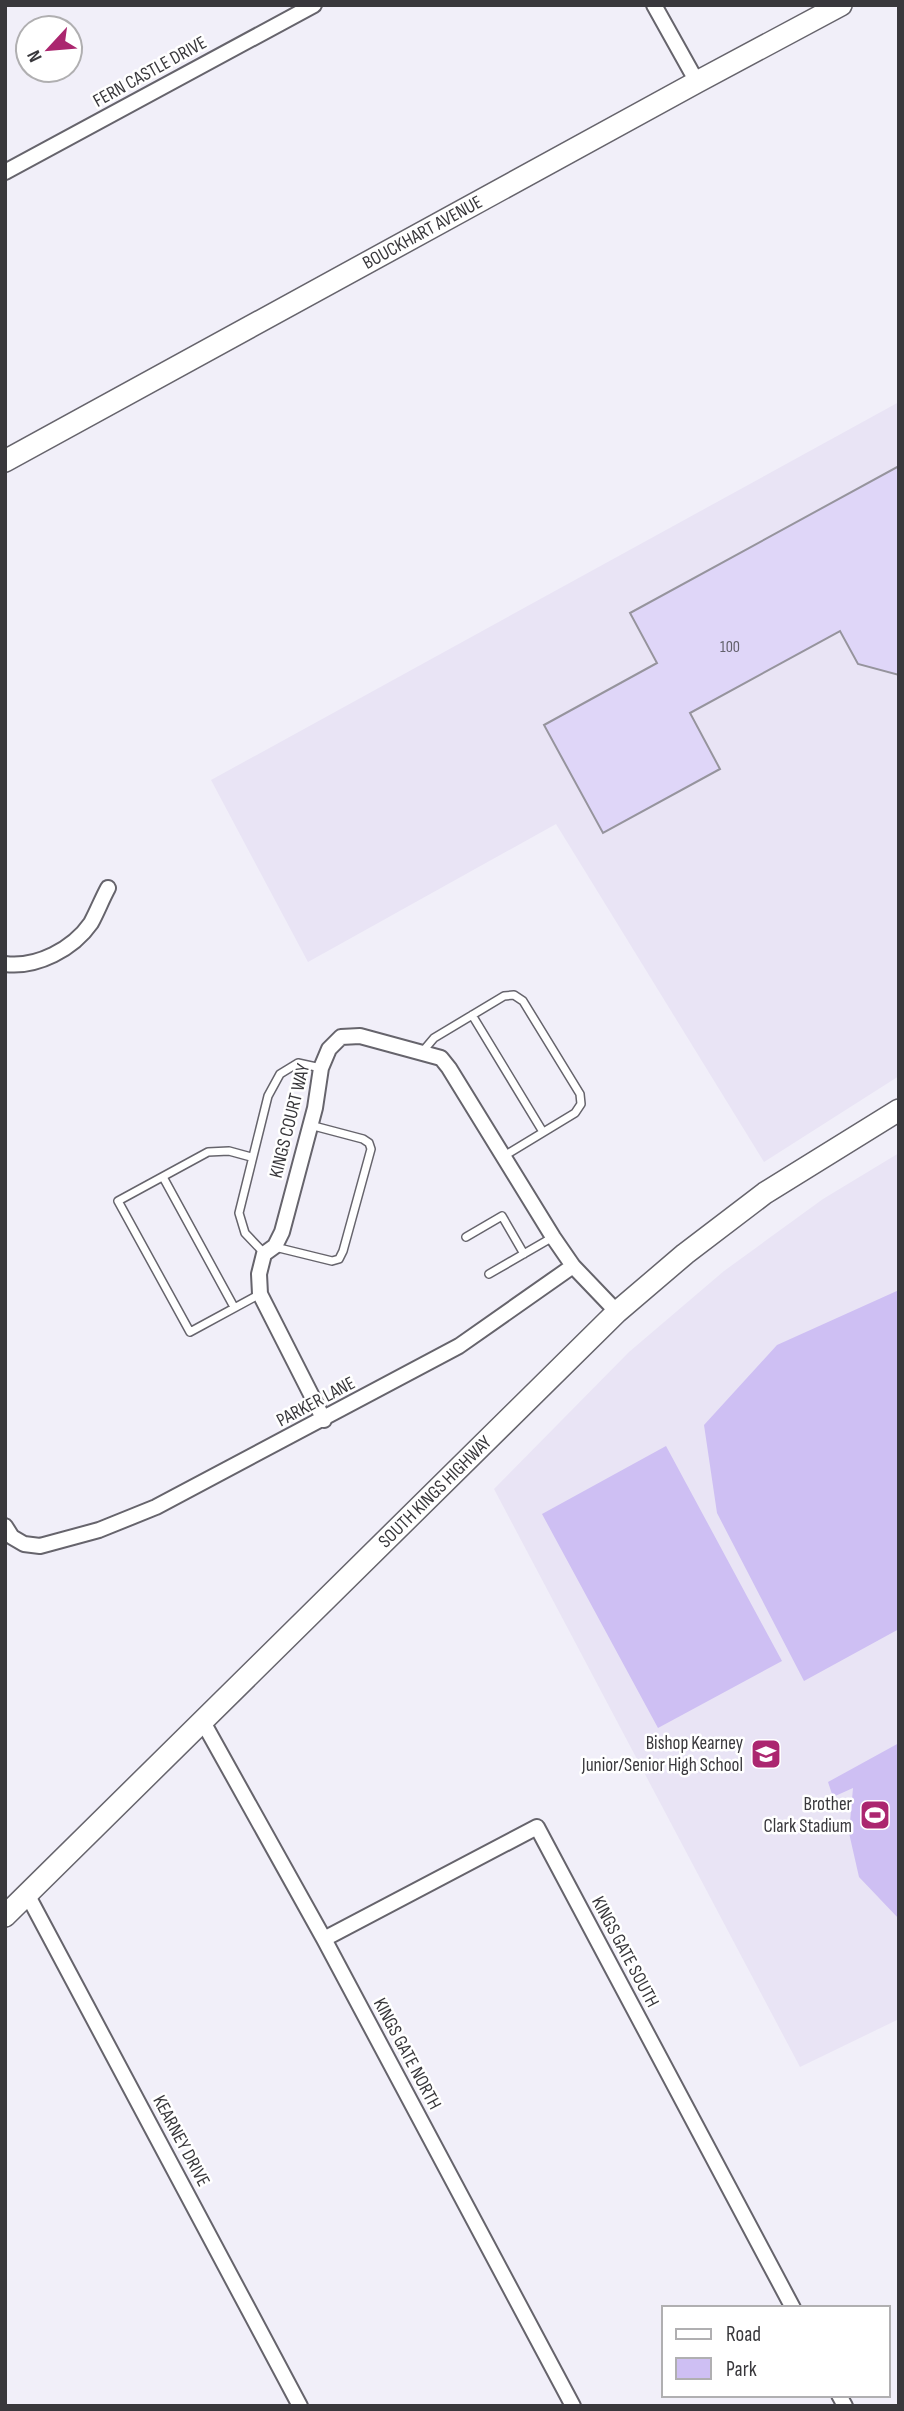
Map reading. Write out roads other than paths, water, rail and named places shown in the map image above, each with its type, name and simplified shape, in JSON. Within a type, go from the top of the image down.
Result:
[{"type":"main road","name":"BOUCKHART AVENUE","points":[[5,461],[841,5]]},
{"type":"main road","name":"SOUTH KINGS HIGHWAY","points":[[5,1916],[617,1312],[685,1254],[765,1193],[899,1110]]},
{"type":"street","name":"FERN CASTLE DRIVE","points":[[5,172],[314,5]]},
{"type":"street","points":[[654,5],[697,82]]},
{"type":"street","points":[[5,964],[32,963],[54,955],[75,942],[90,923],[108,888]]},
{"type":"street","name":"KINGS COURT WAY","points":[[260,1294],[259,1275],[282,1232],[310,1125],[321,1068],[329,1049],[341,1037],[360,1036],[441,1058],[573,1266]]},
{"type":"street","points":[[573,1266],[617,1312]]},
{"type":"street","name":"PARKER LANE","points":[[5,1526],[12,1537],[24,1544],[40,1546],[99,1530],[185,1493],[459,1346],[573,1266]]},
{"type":"street","points":[[260,1294],[324,1420]]},
{"type":"street","name":"KINGS GATE NORTH","points":[[204,1722],[324,1939],[573,2406]]},
{"type":"street","name":"KINGS GATE SOUTH","points":[[324,1939],[537,1827],[792,2306]]},
{"type":"street","name":"KEARNEY DRIVE","points":[[27,1894],[300,2406]]},
{"type":"lane","points":[[423,1051],[434,1038],[504,996],[514,995],[523,1001],[580,1094],[581,1104],[575,1113],[503,1157]]},
{"type":"lane","points":[[472,1015],[543,1132]]},
{"type":"lane","points":[[310,1125],[363,1139],[369,1143],[371,1149],[343,1251],[339,1259],[332,1261],[270,1250],[245,1233],[239,1213],[268,1096],[280,1074],[298,1063],[321,1068]]},
{"type":"lane","points":[[251,1157],[229,1151],[208,1152],[118,1201],[190,1332],[260,1294]]},
{"type":"lane","points":[[163,1177],[234,1307]]},
{"type":"lane","points":[[466,1237],[502,1216],[524,1254]]},
{"type":"lane","points":[[489,1274],[553,1237]]},
{"type":"place","name":"Bishop Kearney Junior/Senior High School","points":[[766,1754]]},
{"type":"place","name":"Brother Clark Stadium","points":[[875,1815]]}]
